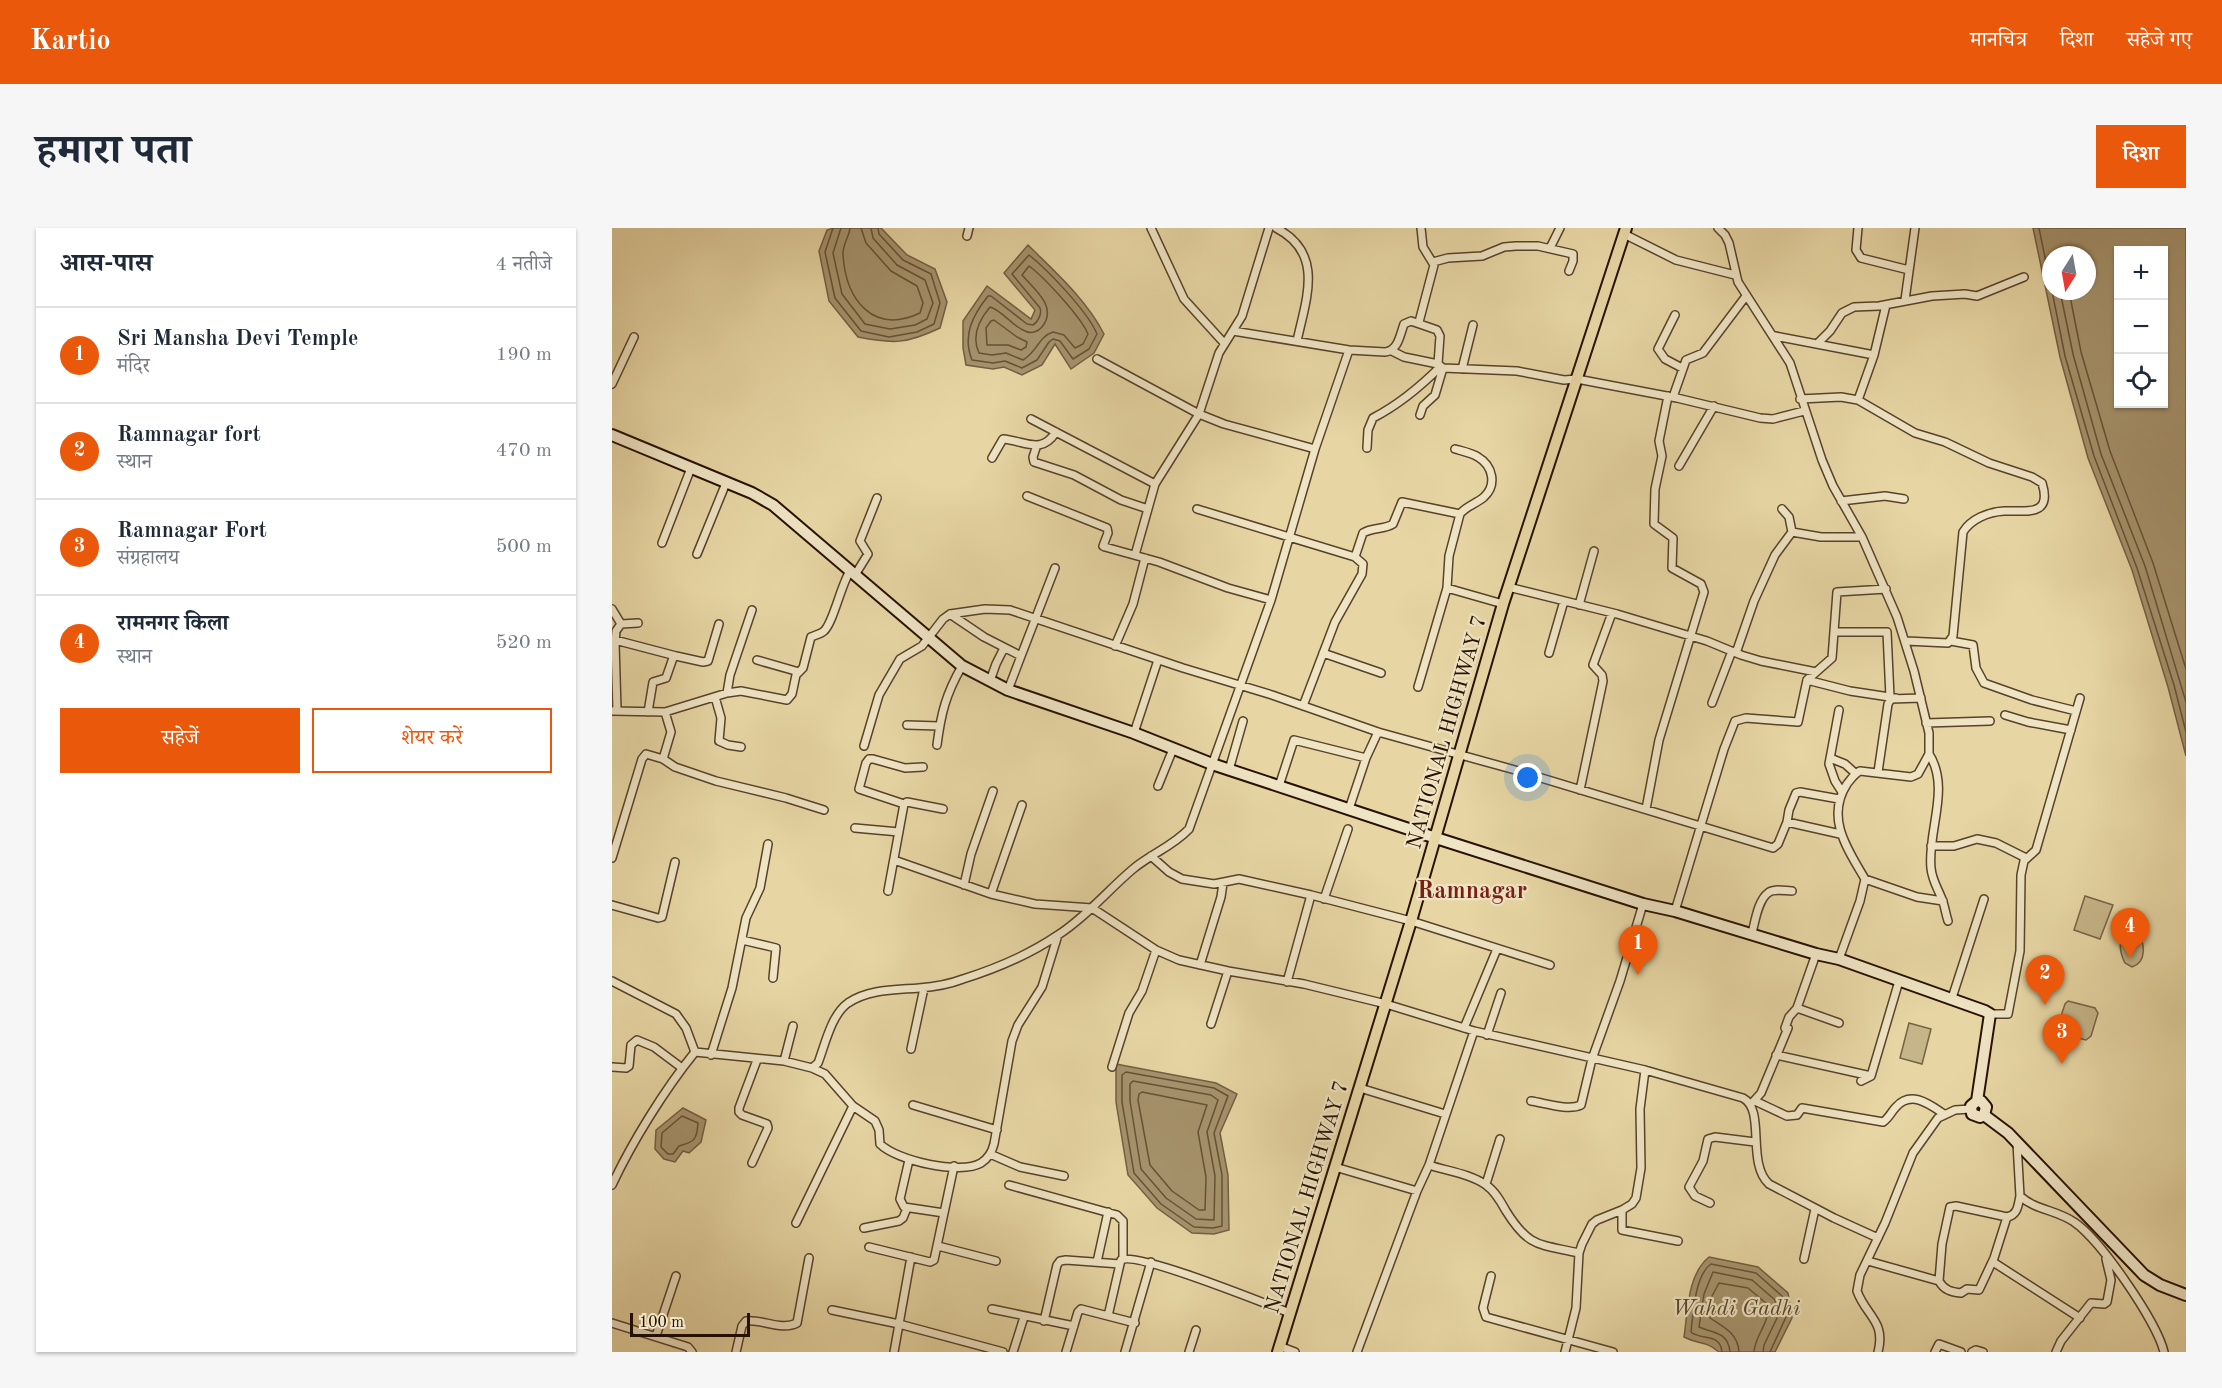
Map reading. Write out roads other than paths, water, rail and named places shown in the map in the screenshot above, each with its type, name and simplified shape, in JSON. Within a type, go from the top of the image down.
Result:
[{"type":"main road","name":"NATIONAL HIGHWAY 7","points":[[1279,1349],[1436,838],[1508,587],[1625,231]]},
{"type":"main road","points":[[612,435],[752,493],[788,515],[928,639],[962,666],[1008,690],[1134,733],[1229,770],[1643,904],[1675,911],[1839,959],[1952,998],[1990,1014],[1974,1105],[1984,1103],[1986,1107],[1984,1115],[2017,1143],[2144,1275],[2160,1286],[2186,1295]]},
{"type":"street","points":[[967,236],[969,228]]},
{"type":"street","points":[[1152,228],[1184,299],[1224,344]]},
{"type":"street","points":[[1135,555],[1155,484],[1199,414],[1219,353],[1233,331],[1248,299],[1269,228]]},
{"type":"street","points":[[1276,228],[1297,244],[1306,259],[1308,285],[1297,341]]},
{"type":"street","points":[[1419,322],[1431,282],[1433,262],[1423,247],[1421,228]]},
{"type":"street","points":[[1550,248],[1560,228]]},
{"type":"street","points":[[1718,228],[1729,243],[1735,275],[1746,296],[1775,336],[1794,372],[1800,399],[1822,460],[1841,501],[1862,537],[1906,641],[1921,698],[1929,754],[1935,767],[1938,789],[1931,846],[1931,870],[1934,885],[1943,901],[1948,921]]},
{"type":"street","points":[[1858,228],[1856,250],[1861,258],[1909,270]]},
{"type":"street","points":[[1905,300],[1915,228]]},
{"type":"street","points":[[1625,231],[1676,260],[1735,275]]},
{"type":"street","points":[[1433,262],[1456,257],[1482,256],[1504,248],[1538,246],[1573,254],[1569,271]]},
{"type":"street","points":[[1818,343],[1830,331],[1842,313],[1849,309],[1932,296],[1965,294],[1977,296],[2024,277]]},
{"type":"street","points":[[1646,810],[1659,740],[1692,637],[1704,588],[1701,584],[1672,568],[1673,538],[1658,529],[1653,520],[1655,489],[1662,456],[1659,441],[1671,397],[1686,360],[1703,352],[1746,296]]},
{"type":"street","points":[[1858,400],[1874,355],[1886,305]]},
{"type":"street","points":[[1675,315],[1658,349],[1665,359],[1682,368]]},
{"type":"street","points":[[1392,351],[1407,321],[1434,327],[1439,333],[1440,366],[1435,395],[1423,406],[1419,415]]},
{"type":"street","points":[[1462,369],[1473,325]]},
{"type":"street","points":[[1233,331],[1349,350],[1392,351],[1404,357],[1440,366],[1516,371],[1564,381],[1577,379],[1714,406],[1767,419],[1804,411]]},
{"type":"street","points":[[1775,336],[1874,355]]},
{"type":"street","points":[[612,384],[634,337]]},
{"type":"street","points":[[812,1068],[818,1063],[836,1017],[845,1005],[859,996],[886,990],[924,988],[962,980],[1020,956],[1058,935],[1092,908],[1133,869],[1189,830],[1271,600],[1315,449],[1349,350]]},
{"type":"street","points":[[1097,359],[1199,414],[1224,424],[1315,449]]},
{"type":"street","points":[[1367,448],[1368,430],[1373,418],[1393,407],[1427,380],[1440,366]]},
{"type":"street","points":[[1800,399],[1841,397],[1858,400],[1916,433],[1945,442],[1989,463],[2037,479],[2042,483],[2045,492],[2044,501],[2036,509],[2023,513],[2004,511],[1982,517],[1972,522],[1963,532],[1951,641]]},
{"type":"street","points":[[1679,466],[1714,406]]},
{"type":"street","points":[[1031,419],[1155,484]]},
{"type":"street","points":[[992,458],[1003,440],[1037,445],[1047,443],[1056,432]]},
{"type":"street","points":[[1037,445],[1033,457],[1034,462],[1074,475],[1121,500],[1148,508]]},
{"type":"street","points":[[1418,687],[1448,588],[1449,556],[1460,514],[1484,497],[1493,478],[1481,458],[1455,449]]},
{"type":"street","points":[[662,543],[692,468]]},
{"type":"street","points":[[697,554],[726,483]]},
{"type":"street","points":[[1027,496],[1101,524],[1108,531],[1104,543],[1105,548],[1174,566],[1228,588],[1271,600]]},
{"type":"street","points":[[1841,501],[1885,496],[1904,499]]},
{"type":"street","points":[[621,624],[616,631],[615,640],[614,665],[617,671],[614,711],[665,712],[726,693],[748,692],[787,700],[803,668],[811,637],[821,633],[827,627],[841,588],[852,573],[867,559],[867,550],[860,541],[877,498]]},
{"type":"street","points":[[1355,557],[1363,533],[1370,528],[1382,528],[1393,524],[1402,502],[1460,514]]},
{"type":"street","points":[[1197,509],[1355,557],[1363,564],[1362,574],[1339,613],[1304,706]]},
{"type":"street","points":[[1782,509],[1788,516],[1792,532]]},
{"type":"street","points":[[1792,532],[1821,537],[1862,537]]},
{"type":"street","points":[[1712,703],[1775,555],[1792,532]]},
{"type":"street","points":[[1580,605],[1594,551]]},
{"type":"street","points":[[1115,646],[1133,604],[1145,558]]},
{"type":"street","points":[[1008,690],[1055,568]]},
{"type":"street","points":[[1508,587],[1612,613],[1776,664],[1816,672]]},
{"type":"street","points":[[1448,588],[1503,604]]},
{"type":"street","points":[[1675,911],[1724,749],[1735,722],[1746,718],[1798,722],[1807,680],[1832,658],[1837,592],[1886,590]]},
{"type":"street","points":[[1549,653],[1564,601]]},
{"type":"street","points":[[612,609],[621,624]]},
{"type":"street","points":[[726,693],[752,610]]},
{"type":"street","points":[[864,746],[879,696],[897,663],[928,639],[943,619],[950,614],[974,610],[1003,610],[1240,685],[1378,732],[1773,848],[1778,844],[1796,793],[1841,795]]},
{"type":"street","points":[[1580,790],[1603,681],[1602,675],[1593,665],[1612,613]]},
{"type":"street","points":[[950,614],[1021,656]]},
{"type":"street","points":[[621,624],[638,623]]},
{"type":"street","points":[[615,640],[703,662],[708,661],[719,624]]},
{"type":"street","points":[[1834,632],[1887,632],[1893,698],[1888,704],[1878,772]]},
{"type":"street","points":[[1906,641],[1948,643],[1951,641],[1973,645],[1976,668],[1984,683],[2032,700],[2076,711]]},
{"type":"street","points":[[990,681],[1004,648]]},
{"type":"street","points":[[1323,653],[1381,673]]},
{"type":"street","points":[[648,712],[653,682],[666,678],[673,658],[676,656]]},
{"type":"street","points":[[757,660],[799,672]]},
{"type":"street","points":[[1134,733],[1158,660]]},
{"type":"street","points":[[937,745],[946,696],[962,666]]},
{"type":"street","points":[[1807,680],[1850,691],[1893,698],[1921,698]]},
{"type":"street","points":[[715,697],[721,718],[719,741],[728,746],[741,747]]},
{"type":"street","points":[[1990,1014],[2008,1014],[2020,951],[2020,886],[2024,861],[2036,850],[2080,698]]},
{"type":"street","points":[[1839,710],[1830,770],[1841,795]]},
{"type":"street","points":[[663,759],[671,732],[665,712]]},
{"type":"street","points":[[2005,715],[2071,730]]},
{"type":"street","points":[[1229,770],[1243,721]]},
{"type":"street","points":[[1926,723],[1990,721]]},
{"type":"street","points":[[907,725],[939,726]]},
{"type":"street","points":[[1349,809],[1366,758],[1378,732]]},
{"type":"street","points":[[1279,786],[1294,740],[1366,758]]},
{"type":"street","points":[[1158,786],[1173,749]]},
{"type":"street","points":[[612,858],[644,756],[650,754],[675,767],[716,781],[824,810]]},
{"type":"street","points":[[1929,754],[1920,772],[1915,776],[1865,770],[1855,773],[1841,795],[1838,818],[1840,834],[1865,879],[1917,897],[1943,901]]},
{"type":"street","points":[[1830,758],[1845,764],[1855,773]]},
{"type":"street","points":[[923,767],[904,768],[868,759],[859,789],[904,804],[907,802],[943,809]]},
{"type":"street","points":[[964,885],[970,854],[993,791]]},
{"type":"street","points":[[888,891],[904,804]]},
{"type":"street","points":[[991,894],[1022,805]]},
{"type":"street","points":[[1787,822],[1840,834]]},
{"type":"street","points":[[855,828],[899,832]]},
{"type":"street","points":[[1324,899],[1348,829]]},
{"type":"street","points":[[1931,846],[1954,846],[1977,839],[1996,843],[2026,858]]},
{"type":"street","points":[[711,1055],[732,987],[746,918],[760,888],[768,844]]},
{"type":"street","points":[[1150,856],[1182,879],[1214,884],[1239,879],[1411,921],[1550,965]]},
{"type":"street","points":[[894,860],[991,894],[1035,904],[1092,908],[1156,950],[1173,958],[1228,971],[1304,984],[1386,1004],[1487,1035],[1645,1070],[1743,1098],[1786,1116],[1797,1115],[1802,1108],[1883,1122],[1906,1098],[1913,1098],[1944,1114]]},
{"type":"street","points":[[612,905],[658,918],[662,917],[675,862]]},
{"type":"street","points":[[1839,959],[1860,901],[1865,879]]},
{"type":"street","points":[[1200,965],[1221,897],[1223,882]]},
{"type":"street","points":[[1752,933],[1767,893],[1792,891]]},
{"type":"street","points":[[1287,982],[1311,896]]},
{"type":"street","points":[[1952,998],[1984,899]]},
{"type":"street","points":[[1531,1101],[1567,1107],[1581,1105],[1592,1059],[1620,981],[1643,904]]},
{"type":"street","points":[[695,1052],[784,1061],[812,1068],[825,1074],[853,1106],[875,1121],[879,1130],[880,1144],[885,1149],[909,1160],[934,1166],[974,1166],[990,1154],[997,1130],[1012,1041],[1018,1025],[1042,987],[1058,935]]},
{"type":"street","points":[[742,940],[776,948],[773,978]]},
{"type":"street","points":[[1464,1028],[1497,949]]},
{"type":"street","points":[[1112,1067],[1129,1013],[1142,991],[1156,950]]},
{"type":"street","points":[[1752,1103],[1761,1093],[1788,1028],[1785,1028],[1789,1017],[1797,1008],[1816,954]]},
{"type":"street","points":[[1210,1024],[1228,971]]},
{"type":"street","points":[[612,981],[675,1014],[686,1028],[695,1052]]},
{"type":"street","points":[[1861,1081],[1870,1076],[1899,981]]},
{"type":"street","points":[[911,1049],[924,988]]},
{"type":"street","points":[[1487,1035],[1501,993]]},
{"type":"street","points":[[1797,1008],[1839,1023]]},
{"type":"street","points":[[784,1061],[793,1026]]},
{"type":"street","points":[[1357,1352],[1417,1191],[1429,1165],[1473,1031]]},
{"type":"street","points":[[612,1067],[626,1068],[629,1066],[631,1045],[637,1040],[660,1050],[682,1068]]},
{"type":"street","points":[[612,1185],[624,1158],[682,1068],[695,1052]]},
{"type":"street","points":[[1776,1055],[1870,1076]]},
{"type":"street","points":[[752,1163],[768,1128],[767,1124],[742,1115],[739,1108],[757,1060]]},
{"type":"street","points":[[1565,1352],[1577,1298],[1579,1253],[1592,1224],[1632,1204],[1638,1188],[1641,1168],[1640,1109],[1645,1070]]},
{"type":"street","points":[[1360,1088],[1445,1114]]},
{"type":"street","points":[[1752,1103],[1755,1114],[1755,1142],[1763,1179],[1815,1209],[1878,1238]]},
{"type":"street","points":[[913,1105],[997,1130]]},
{"type":"street","points":[[1878,1352],[1880,1342],[1877,1323],[1857,1291],[1860,1275],[1913,1153],[1938,1118],[1974,1105]]},
{"type":"street","points":[[796,1223],[853,1106]]},
{"type":"street","points":[[1710,1203],[1695,1196],[1689,1187],[1703,1161],[1708,1139],[1715,1137],[1755,1142]]},
{"type":"street","points":[[1486,1184],[1500,1139]]},
{"type":"street","points":[[2007,1217],[1993,1262],[1979,1290],[1967,1289],[1961,1293],[1950,1291],[1942,1286],[1939,1281],[1942,1244],[1951,1206],[2007,1217],[2012,1216],[2017,1210],[2020,1196],[2017,1143]]},
{"type":"street","points":[[990,1154],[1020,1167],[1064,1176]]},
{"type":"street","points":[[909,1160],[900,1199],[901,1204],[907,1208],[945,1213]]},
{"type":"street","points":[[1429,1165],[1486,1184],[1529,1240],[1579,1253]]},
{"type":"street","points":[[869,1247],[930,1262],[934,1260],[954,1166]]},
{"type":"street","points":[[1335,1167],[1417,1191]]},
{"type":"street","points":[[1009,1185],[1108,1212],[1117,1215],[1123,1221],[1122,1261],[1108,1316]]},
{"type":"street","points":[[2020,1196],[2035,1206],[2077,1224],[2128,1284],[2164,1352]]},
{"type":"street","points":[[864,1228],[899,1221],[903,1218],[907,1208]]},
{"type":"street","points":[[1804,1259],[1815,1209]]},
{"type":"street","points":[[1622,1210],[1622,1230],[1678,1241]]},
{"type":"street","points":[[1097,1262],[1108,1212]]},
{"type":"street","points":[[938,1246],[996,1261]]},
{"type":"street","points":[[2056,1352],[2061,1341],[2092,1303],[2107,1302],[2111,1280],[2104,1254]]},
{"type":"street","points":[[894,1352],[911,1257]]},
{"type":"street","points":[[736,1352],[742,1326],[746,1321],[784,1326],[797,1323],[809,1258]]},
{"type":"street","points":[[1044,1321],[1057,1265],[1060,1261],[1066,1260],[1151,1262],[1290,1313]]},
{"type":"street","points":[[1868,1261],[1939,1281]]},
{"type":"street","points":[[1125,1352],[1151,1262]]},
{"type":"street","points":[[1993,1262],[2080,1318]]},
{"type":"street","points":[[656,1336],[676,1276]]},
{"type":"street","points":[[1491,1276],[1482,1308],[1486,1317],[1613,1352]]},
{"type":"street","points":[[992,1309],[1074,1326]]},
{"type":"street","points":[[1066,1352],[1078,1312],[1081,1309],[1135,1323]]},
{"type":"street","points":[[832,1310],[899,1324],[983,1349],[1003,1352]]},
{"type":"street","points":[[1013,1352],[1024,1317]]},
{"type":"street","points":[[612,1323],[688,1347],[692,1352]]},
{"type":"street","points":[[1189,1352],[1196,1330]]},
{"type":"street","points":[[1935,1352],[1939,1344],[1961,1352]]},
{"type":"street","points":[[1279,1349],[1295,1352]]},
{"type":"street","points":[[1972,1352],[1976,1350],[1983,1352]]},
{"type":"water","points":[[881,228],[907,255],[935,269],[947,302],[940,328],[909,340],[900,341],[881,341],[858,337],[829,301],[819,251],[827,230]]},
{"type":"water","points":[[2033,228],[2186,228],[2186,756],[2168,687],[2132,570],[2088,458],[2060,357],[2048,300],[2096,300],[2096,246],[2042,246],[2042,271]]},
{"type":"water","points":[[1028,245],[1079,298],[1104,334],[1094,353],[1071,369],[1055,344],[1042,365],[1022,375],[1004,367],[993,369],[966,365],[963,348],[963,321],[987,286],[1031,319],[1035,310],[1004,273]]},
{"type":"water","points":[[1116,1064],[1216,1083],[1237,1094],[1220,1133],[1228,1175],[1229,1230],[1214,1234],[1192,1233],[1157,1208],[1128,1175],[1116,1102]]},
{"type":"water","points":[[683,1108],[706,1120],[701,1142],[689,1153],[683,1151],[675,1162],[664,1159],[655,1149],[656,1130]]},
{"type":"water","name":"Wahdi Gadhi","points":[[1709,1257],[1758,1267],[1788,1293],[1792,1318],[1775,1352],[1719,1352],[1710,1346],[1684,1337],[1692,1283],[1696,1273]]},
{"type":"place","name":"रामनगर किला","points":[[2130,958]]},
{"type":"place","name":"Sri Mansha Devi Temple","points":[[1638,975]]},
{"type":"place","name":"Ramnagar fort","points":[[2045,1005]]},
{"type":"place","name":"Ramnagar Fort","points":[[2062,1064]]},
{"type":"district","name":"Ramnagar","points":[[1472,890]]}]
